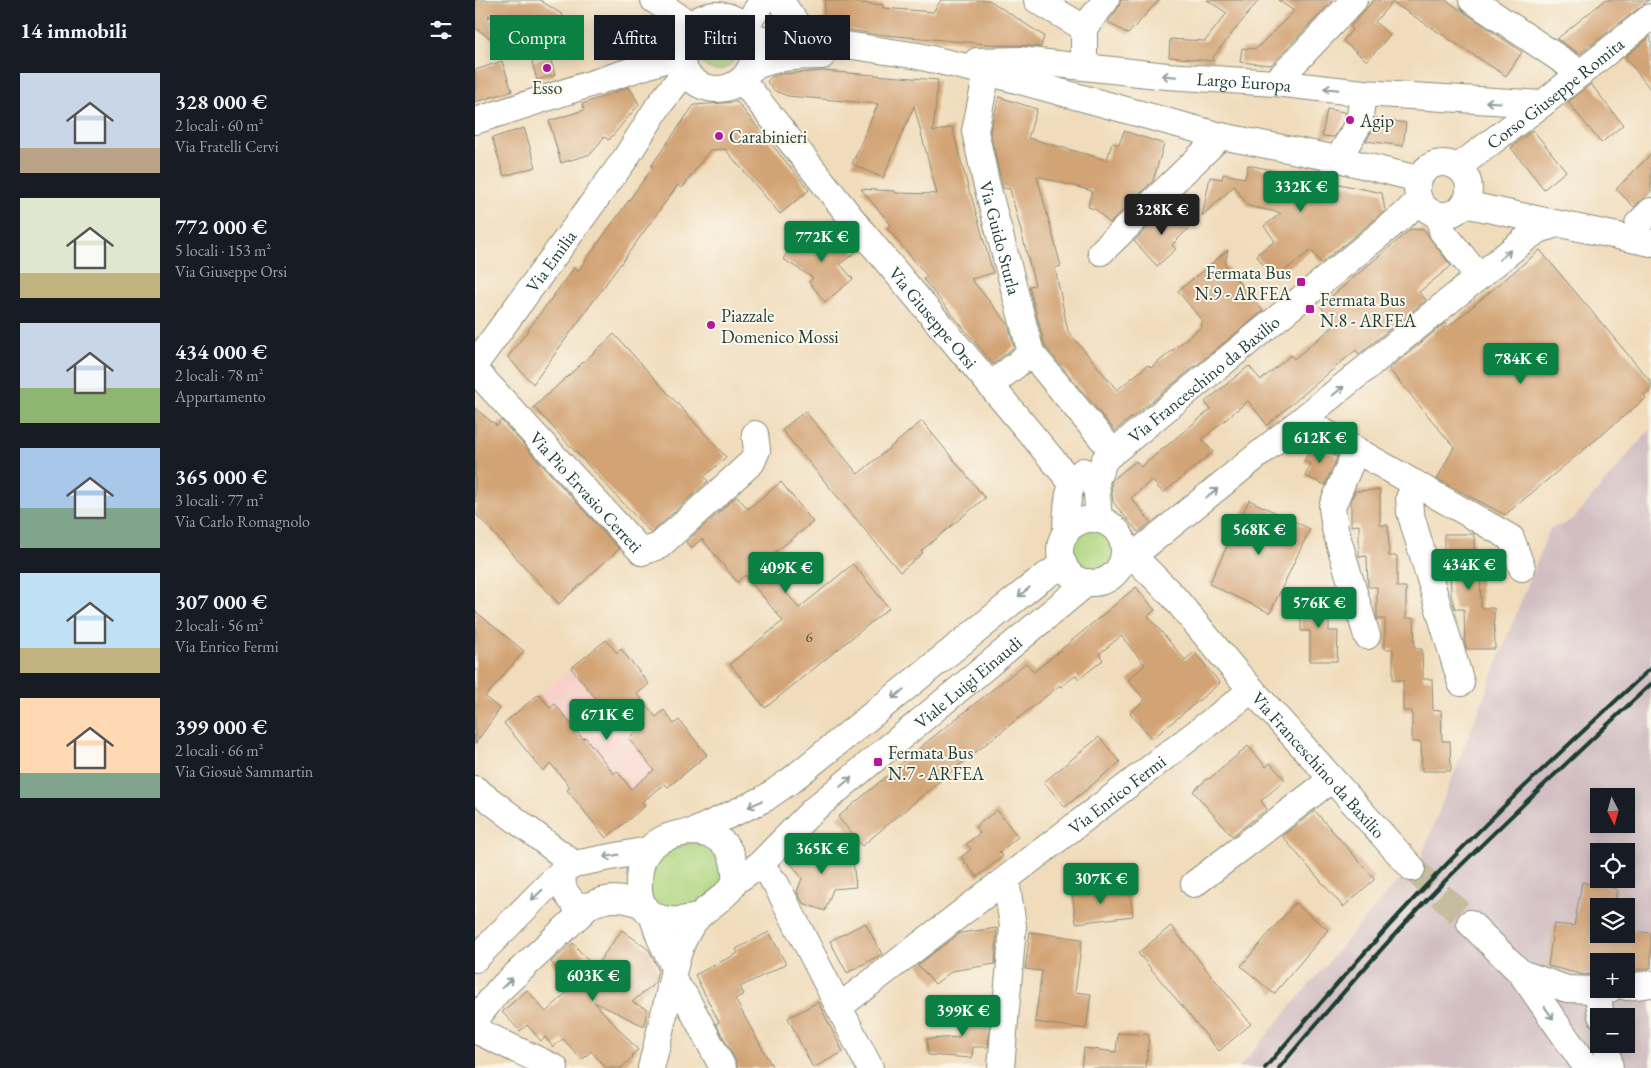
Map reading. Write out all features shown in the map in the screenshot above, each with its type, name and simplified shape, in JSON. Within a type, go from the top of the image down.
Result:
[{"type":"street","points":[[654,0],[685,20]]},
{"type":"street","points":[[749,15],[763,0]]},
{"type":"street","points":[[780,0],[790,15]]},
{"type":"street","points":[[1037,0],[1084,28]]},
{"type":"street","points":[[1083,67],[1084,28],[1105,0]]},
{"type":"street","points":[[1275,83],[1355,0]]},
{"type":"street","points":[[1472,0],[1581,73]]},
{"type":"street","name":"Corso Giuseppe Romita","points":[[1425,198],[1453,213],[1464,186],[1542,104],[1651,17]]},
{"type":"street","points":[[685,34],[682,39],[685,58]]},
{"type":"street","name":"Largo Europa","points":[[850,46],[945,62],[1221,136],[1338,159],[1425,198]]},
{"type":"street","name":"Largo Europa","points":[[746,74],[760,64],[776,59],[801,56],[918,56]]},
{"type":"street","points":[[685,60],[687,70]]},
{"type":"street","points":[[475,121],[638,69],[687,70],[709,88],[721,89],[734,86],[746,74],[754,60]]},
{"type":"street","name":"Largo Europa","points":[[945,62],[1020,60],[1167,76],[1275,83],[1363,93],[1542,104]]},
{"type":"street","points":[[638,69],[654,86],[658,93],[659,105]]},
{"type":"street","name":"Via Emilia","points":[[475,364],[625,159],[659,105],[687,70]]},
{"type":"street","name":"Via Emilia","points":[[625,159],[670,117],[687,70]]},
{"type":"street","name":"Via Guido Sturla","points":[[987,72],[975,131],[986,182],[1031,353]]},
{"type":"street","name":"Via Giuseppe Orsi","points":[[746,74],[863,234],[1072,483]]},
{"type":"street","points":[[1338,159],[1359,124],[1363,93]]},
{"type":"street","points":[[1101,252],[1221,136]]},
{"type":"street","name":"Via Franceschino da Baxilio","points":[[1099,520],[1096,481],[1109,455],[1425,198],[1428,167],[1435,163],[1443,162],[1464,186]]},
{"type":"street","points":[[1464,186],[1557,224]]},
{"type":"street","points":[[1464,186],[1545,206],[1648,226]]},
{"type":"street","points":[[1425,198],[1442,231],[1479,278]]},
{"type":"street","points":[[991,385],[1031,353],[1109,455],[1081,472],[1072,483],[1067,508],[1066,532],[1061,548],[1064,564],[1074,576],[1088,582],[1097,582],[1113,574],[1128,554],[1179,519],[1528,237],[1539,230],[1557,224],[1648,226]]},
{"type":"street","name":"Via Pio Ervasio Cerreti","points":[[475,370],[642,552],[659,546],[752,462],[757,450],[755,434]]},
{"type":"street","points":[[1303,420],[1511,538],[1522,568]]},
{"type":"street","points":[[1356,450],[1332,507],[1335,529],[1367,636]]},
{"type":"street","points":[[1416,484],[1409,498],[1410,512],[1461,682]]},
{"type":"street","points":[[1159,582],[1157,562],[1159,550],[1179,519]]},
{"type":"street","points":[[1066,532],[1081,521],[1099,520],[1113,526],[1118,532],[1128,554]]},
{"type":"street","name":"Via Franceschino da Baxilio","points":[[1128,554],[1173,596],[1252,690],[1412,868]]},
{"type":"street","name":"Viale Luigi Einaudi","points":[[695,831],[764,799],[790,781],[1038,581],[1064,564]]},
{"type":"street","name":"Viale Luigi Einaudi","points":[[736,881],[761,864],[812,811],[1088,582]]},
{"type":"street","name":"Via Enrico Fermi","points":[[839,1006],[1252,690]]},
{"type":"street","points":[[1194,884],[1331,779]]},
{"type":"street","points":[[790,781],[799,782],[809,791],[812,811]]},
{"type":"street","points":[[475,789],[569,866]]},
{"type":"street","points":[[651,1068],[673,974],[683,942],[698,917],[731,890],[736,881],[733,858],[725,844],[716,836],[695,831],[674,834],[656,842],[648,850],[639,869],[638,890],[660,938],[673,974],[723,1068]]},
{"type":"street","points":[[475,959],[569,866],[648,850]]},
{"type":"street","points":[[761,864],[776,884],[871,1068]]},
{"type":"street","points":[[569,866],[561,878],[565,892],[576,905],[589,906]]},
{"type":"street","points":[[1001,1068],[1013,926],[1006,879]]},
{"type":"street","points":[[475,1020],[498,991],[589,906],[603,901],[623,899],[672,921],[698,917]]},
{"type":"street","points":[[1470,923],[1521,973],[1587,1068]]},
{"type":"street","points":[[1521,973],[1567,989],[1590,989]]},
{"type":"street","points":[[1635,986],[1651,984]]},
{"type":"street","points":[[475,1030],[555,1068]]},
{"type":"street","points":[[1608,1053],[1611,1068]]},
{"type":"shaded area","points":[[1651,428],[1651,1068],[1239,1068],[1384,896],[1420,860],[1550,528],[1562,525],[1574,518]]},
{"type":"shaded area","points":[[606,640],[616,653],[621,649],[649,684],[638,694],[656,716],[664,710],[674,724],[679,720],[707,755],[668,787],[665,784],[643,802],[645,806],[606,838],[567,790],[570,787],[552,764],[543,771],[504,723]]},
{"type":"green space","points":[[701,60],[733,60],[724,69],[710,69]]},
{"type":"green space","points":[[1087,528],[1097,528],[1111,538],[1115,551],[1111,564],[1105,570],[1097,574],[1087,574],[1073,564],[1069,556],[1069,546],[1079,532]]},
{"type":"green space","points":[[694,841],[718,851],[726,879],[694,908],[673,911],[651,900],[649,871],[656,856]]},
{"type":"building","points":[[475,0],[540,0],[563,15],[488,15],[490,38],[475,28]]},
{"type":"building","points":[[825,0],[883,5],[883,8],[933,12],[941,0],[989,0],[1044,36],[1041,47],[874,34],[850,30],[850,15],[824,15]]},
{"type":"building","points":[[1121,0],[1159,0],[1128,34],[1108,22],[1118,9]]},
{"type":"building","points":[[1207,0],[1259,0],[1213,57],[1213,61],[1169,57],[1170,39],[1205,41],[1227,13]]},
{"type":"building","points":[[1278,0],[1333,0],[1271,65],[1240,62],[1242,48],[1256,49],[1294,11]]},
{"type":"building","points":[[1374,0],[1446,0],[1522,52],[1506,76],[1392,2],[1375,22],[1390,35],[1367,61],[1343,41],[1352,30],[1351,26]]},
{"type":"building","points":[[1605,0],[1649,0],[1580,54],[1557,39]]},
{"type":"building","points":[[1651,36],[1651,90],[1625,57]]},
{"type":"building","points":[[551,60],[555,75],[537,80],[532,62]]},
{"type":"building","points":[[502,61],[512,91],[475,102],[475,70]]},
{"type":"building","points":[[823,71],[938,80],[933,132],[952,127],[993,273],[971,279],[1008,324],[1014,347],[993,364],[923,279],[927,276],[887,228],[891,225],[861,189],[895,191],[896,193],[937,194],[914,106],[883,178],[852,164],[878,104],[788,96],[775,91],[767,82],[771,77],[780,74]]},
{"type":"building","points":[[1591,84],[1623,125],[1601,143],[1568,102]]},
{"type":"building","points":[[629,87],[639,104],[609,140],[604,137],[591,154],[561,163],[549,121],[584,110],[582,104]]},
{"type":"building","points":[[999,97],[1037,109],[1028,138],[1107,160],[1112,143],[1119,145],[1124,131],[1164,144],[1153,181],[1110,223],[1095,209],[1088,207],[1092,191],[1037,176],[1061,266],[1055,268],[1068,331],[1117,390],[1148,365],[1151,368],[1202,326],[1200,324],[1203,322],[1178,291],[1228,250],[1225,265],[1263,311],[1115,431],[1045,346],[1029,286],[1035,285],[1010,189],[1003,188],[990,131]]},
{"type":"building","points":[[737,102],[809,190],[780,214],[725,149],[710,150],[682,188],[678,185],[533,384],[508,357],[574,268],[578,271],[653,167],[651,166],[694,105]]},
{"type":"building","points":[[1327,109],[1345,112],[1345,119],[1334,137],[1322,136]]},
{"type":"building","points":[[1375,118],[1406,123],[1403,146],[1366,141],[1372,131]]},
{"type":"building","points":[[524,128],[536,167],[504,176],[492,138]]},
{"type":"building","points":[[1533,130],[1566,171],[1544,189],[1511,148]]},
{"type":"building","points":[[1651,154],[1651,191],[1634,207],[1616,189]]},
{"type":"building","points":[[1248,165],[1382,193],[1385,211],[1321,263],[1311,250],[1274,279],[1256,255],[1275,241],[1264,226],[1281,213],[1248,206],[1234,186],[1202,216],[1210,177],[1222,179],[1223,174],[1245,178]]},
{"type":"building","points":[[1170,206],[1190,227],[1172,245],[1176,249],[1157,266],[1134,241]]},
{"type":"building","points":[[1411,229],[1424,230],[1451,266],[1419,292],[1426,300],[1359,354],[1356,350],[1267,425],[1248,401],[1202,439],[1213,452],[1163,493],[1152,480],[1131,498],[1151,522],[1138,532],[1113,502],[1112,480],[1136,461],[1141,467],[1211,409],[1205,402],[1249,366],[1261,380],[1291,355],[1294,359],[1335,325],[1320,306]]},
{"type":"building","points":[[835,231],[855,253],[840,264],[853,279],[825,302],[809,282],[813,278],[783,259],[799,234],[819,245]]},
{"type":"building","points":[[1540,250],[1651,382],[1651,389],[1644,395],[1646,398],[1505,515],[1437,479],[1454,447],[1389,369],[1445,323],[1448,327]]},
{"type":"building","points":[[614,334],[726,457],[704,477],[708,481],[651,533],[534,407]]},
{"type":"building","points":[[475,408],[497,426],[501,420],[619,549],[559,604],[475,513]]},
{"type":"building","points":[[805,411],[858,474],[922,421],[985,498],[921,551],[923,553],[900,572],[782,430]]},
{"type":"building","points":[[1312,444],[1337,457],[1325,485],[1305,476],[1311,464],[1304,461]]},
{"type":"building","points":[[781,482],[813,522],[761,563],[799,608],[853,564],[889,608],[765,708],[730,664],[783,621],[745,575],[737,582],[702,539],[691,548],[686,542],[737,496],[748,509]]},
{"type":"building","points":[[1380,490],[1380,525],[1388,525],[1389,556],[1397,556],[1397,587],[1406,587],[1406,618],[1414,618],[1415,649],[1422,649],[1423,679],[1432,679],[1433,711],[1441,710],[1442,741],[1450,741],[1451,771],[1422,771],[1421,742],[1412,742],[1412,711],[1403,711],[1403,680],[1393,680],[1393,649],[1385,649],[1385,619],[1377,619],[1377,587],[1368,587],[1367,556],[1359,557],[1359,525],[1351,526],[1351,501],[1355,491]]},
{"type":"building","points":[[1249,500],[1310,529],[1270,613],[1209,584]]},
{"type":"building","points":[[1444,534],[1474,534],[1474,566],[1480,566],[1481,608],[1494,608],[1495,649],[1467,649],[1465,644],[1464,609],[1455,609],[1451,595],[1450,567],[1444,567]]},
{"type":"building","points":[[1136,587],[1155,610],[1148,616],[1185,660],[1194,652],[1220,683],[1152,739],[1130,713],[1145,700],[1128,680],[1145,665],[1121,636],[1099,654],[1103,660],[1079,679],[1076,675],[1061,687],[1060,685],[862,846],[838,817],[928,741],[1026,663],[1034,672]]},
{"type":"building","points":[[1301,598],[1329,598],[1329,631],[1338,631],[1337,661],[1310,661],[1310,631],[1301,631]]},
{"type":"building","points":[[475,611],[524,651],[485,697],[500,709],[475,744]]},
{"type":"building","points":[[606,640],[617,653],[621,649],[649,684],[637,694],[656,717],[664,710],[674,724],[679,720],[707,755],[668,787],[665,784],[642,802],[645,806],[606,838],[567,790],[570,787],[551,764],[543,771],[504,723],[539,694],[550,708],[555,704],[583,739],[585,737],[614,774],[617,771],[631,789],[654,770],[629,739],[638,731],[619,709],[610,716],[571,668]]},
{"type":"building","points":[[1099,737],[1120,762],[1065,807],[1044,782]]},
{"type":"building","points":[[1248,746],[1266,767],[1270,763],[1285,780],[1261,801],[1267,809],[1232,836],[1193,791]]},
{"type":"building","points":[[997,810],[1018,837],[999,852],[1003,856],[977,877],[961,857],[971,849],[966,844],[980,833],[975,827]]},
{"type":"building","points":[[1315,811],[1375,879],[1343,907],[1282,836]]},
{"type":"building","points":[[813,839],[827,857],[852,854],[856,887],[833,889],[825,911],[803,903],[797,892],[802,878],[788,860]]},
{"type":"building","points":[[1582,882],[1590,884],[1590,888],[1617,889],[1615,898],[1590,898],[1590,943],[1635,943],[1635,931],[1651,933],[1651,968],[1635,970],[1635,953],[1590,953],[1590,974],[1584,975],[1548,966],[1554,924],[1574,926]]},
{"type":"building","points":[[1118,886],[1120,895],[1130,894],[1133,916],[1076,923],[1072,892]]},
{"type":"building","points":[[1295,903],[1328,930],[1274,994],[1241,966]]},
{"type":"building","points":[[865,923],[882,954],[847,973],[830,941]]},
{"type":"building","points":[[1171,926],[1251,1024],[1219,1051],[1138,953]]},
{"type":"building","points":[[997,928],[995,964],[952,971],[935,984],[918,965],[960,933]]},
{"type":"building","points":[[622,930],[649,950],[658,969],[655,983],[632,1002],[647,1009],[644,1026],[594,1002],[638,1050],[621,1068],[606,1068],[591,1051],[582,1060],[563,1039],[553,1047],[545,1037],[541,1041],[527,1025],[520,1031],[502,1012],[527,990],[546,1012],[573,987],[551,962],[573,943],[594,968]]},
{"type":"building","points":[[769,932],[786,964],[740,987],[744,994],[735,999],[773,1068],[738,1068],[716,1024],[719,1022],[695,975],[738,953],[736,949]]},
{"type":"building","points":[[1030,932],[1082,939],[1075,992],[1091,994],[1086,1029],[1035,1022],[1042,971],[1025,969]]},
{"type":"building","points":[[818,1002],[843,1052],[813,1068],[788,1018]]},
{"type":"building","points":[[961,1006],[976,1007],[975,1017],[990,1018],[988,1047],[973,1047],[972,1058],[928,1055],[927,1039],[959,1037]]},
{"type":"building","points":[[1118,1033],[1149,1035],[1146,1068],[1081,1068],[1084,1048],[1116,1052]]},
{"type":"tunnel","points":[[1412,868],[1470,923]]},
{"type":"railway","points":[[1265,1068],[1375,941],[1469,841],[1572,741],[1651,668]]},
{"type":"railway","points":[[1279,1068],[1358,976],[1440,886],[1651,684]]},
{"type":"place","name":"Esso","points":[[547,68]]},
{"type":"place","name":"Agip","points":[[1350,120]]},
{"type":"place","name":"Carabinieri","points":[[719,136]]},
{"type":"place","name":"Fermata Bus N.9 - ARFEA","points":[[1301,282]]},
{"type":"place","name":"Fermata Bus N.8 - ARFEA","points":[[1310,309]]},
{"type":"place","name":"Piazzale Domenico Mossi","points":[[711,325]]},
{"type":"place","name":"Fermata Bus N.7 - ARFEA","points":[[878,762]]}]
